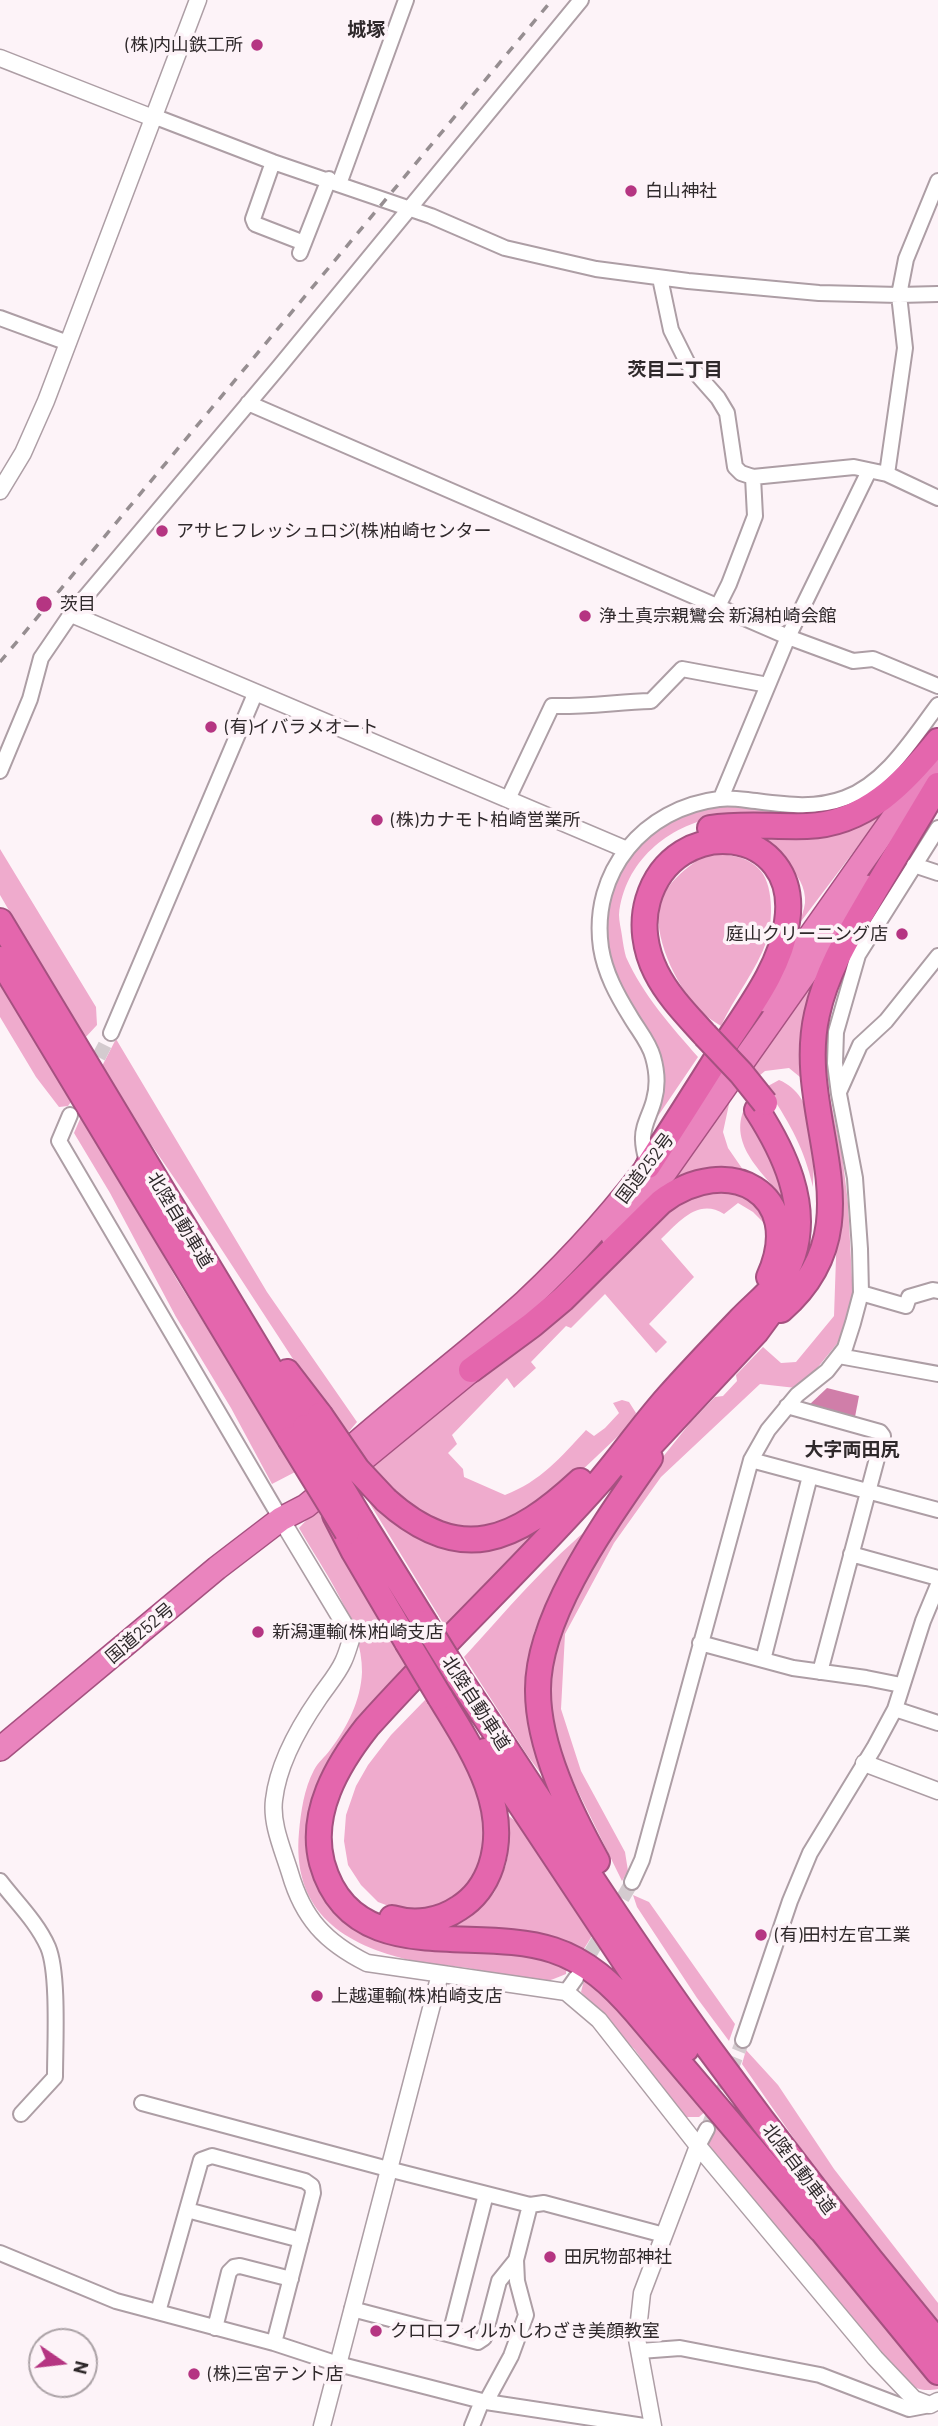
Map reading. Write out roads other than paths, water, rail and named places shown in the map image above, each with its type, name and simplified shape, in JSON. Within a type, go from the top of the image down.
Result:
[{"type":"highway","points":[[448,1689],[486,1782],[497,1825],[494,1855],[483,1884],[459,1909],[427,1921],[399,1920],[378,1913],[360,1899],[342,1877],[337,1863],[334,1847],[336,1817],[339,1801],[353,1770],[377,1736],[675,1405],[794,1279],[804,1253],[809,1223],[805,1189],[784,1134],[761,1107],[741,1073],[663,1005],[643,973],[634,944],[632,922],[635,901],[646,873],[655,860],[677,841],[704,829],[738,825],[810,826],[828,824],[859,813],[874,805],[903,781],[938,741]]},
{"type":"highway","name":"国道252号","points":[[281,1518],[299,1496],[356,1443],[554,1275],[612,1212],[648,1166],[938,754]]},
{"type":"highway","points":[[749,1325],[790,1302],[810,1280],[822,1254],[829,1227],[829,1178],[816,1100],[813,1033],[826,982],[841,947],[938,784]]},
{"type":"highway","name":"国道252号","points":[[0,1749],[217,1567],[281,1518],[306,1506],[471,1370],[560,1292],[615,1234],[685,1145],[938,784]]},
{"type":"highway","points":[[648,1166],[757,995],[783,939],[788,905],[782,876],[764,854],[739,842],[712,841],[699,844],[674,858],[656,880],[645,908],[646,942],[655,971],[701,1039]]},
{"type":"highway","name":"北陸自動車道","points":[[0,921],[305,1427],[351,1528],[448,1689],[631,1970],[704,2074],[820,2229],[938,2372]]},
{"type":"highway","name":"北陸自動車道","points":[[0,958],[305,1427],[329,1502],[351,1528]]},
{"type":"highway","points":[[471,1370],[562,1299],[662,1202],[676,1191],[704,1180],[731,1179],[744,1183],[765,1198],[777,1218],[778,1244],[773,1267],[749,1325]]},
{"type":"highway","points":[[305,1427],[357,1469],[386,1500],[413,1522],[440,1534],[469,1540],[512,1531],[542,1515],[675,1405]]},
{"type":"highway","points":[[675,1405],[565,1597],[547,1637],[537,1689],[541,1729],[557,1774],[590,1848],[614,1893],[649,1951],[747,2092],[769,2129]]},
{"type":"highway","points":[[675,1405],[384,1708],[355,1743],[336,1773],[323,1805],[318,1839],[320,1854],[330,1883],[339,1897],[362,1918],[383,1929],[428,1939],[497,1939],[534,1944],[570,1956],[587,1966],[621,1994],[820,2229]]},
{"type":"highway","name":"北陸自動車道","points":[[448,1689],[769,2129],[832,2212],[938,2342]]},
{"type":"street","points":[[0,491],[23,453],[68,343],[198,0]]},
{"type":"street","points":[[273,162],[253,219],[255,225],[302,248],[334,181],[406,0]]},
{"type":"street","points":[[0,771],[30,699],[41,658],[71,614],[581,0]]},
{"type":"street","points":[[0,58],[153,118],[408,208],[505,248],[596,269],[660,278],[820,293],[938,294]]},
{"type":"street","points":[[887,474],[905,348],[899,295],[906,260],[938,181]]},
{"type":"street","points":[[660,278],[671,330],[688,364],[718,398],[727,413],[735,467],[741,473],[753,477],[854,467],[887,474],[938,498]]},
{"type":"street","points":[[0,318],[68,343]]},
{"type":"street","points":[[248,403],[717,608],[852,660],[873,659],[938,686]]},
{"type":"street","points":[[721,799],[788,637],[869,471]]},
{"type":"street","points":[[717,608],[755,516],[753,477]]},
{"type":"street","points":[[71,614],[625,849]]},
{"type":"street","points":[[508,799],[552,706],[651,701],[682,669],[768,685]]},
{"type":"street","points":[[111,1032],[256,694]]},
{"type":"street","points":[[648,1166],[642,1143],[657,1084],[654,1062],[646,1040],[630,1017],[607,973],[601,947],[600,920],[604,898],[625,849],[659,820],[681,810],[721,799],[795,806],[822,804],[848,797],[868,786],[890,766],[938,705]]},
{"type":"street","points":[[632,1882],[642,1860],[751,1460],[768,1430],[787,1406],[827,1371],[845,1348],[861,1293],[855,1178],[839,1094],[835,1063],[836,1032],[858,955],[938,828]]},
{"type":"street","points":[[914,865],[938,873]]},
{"type":"street","points":[[839,1094],[860,1045],[886,1021],[938,956]]},
{"type":"street","points":[[70,1115],[59,1141],[352,1637],[344,1661],[294,1739],[284,1763],[274,1801],[276,1827],[293,1885],[306,1913],[317,1928],[344,1951],[367,1963],[566,1992],[599,2020],[698,2146],[875,2358],[914,2399],[934,2403]]},
{"type":"street","points":[[861,1293],[906,1306],[909,1297],[938,1291]]},
{"type":"street","points":[[839,1356],[938,1374]]},
{"type":"street","points":[[787,1406],[880,1432],[883,1437],[820,1672]]},
{"type":"street","points":[[751,1460],[938,1510]]},
{"type":"street","points":[[762,1660],[810,1476]]},
{"type":"street","points":[[851,1555],[938,1578]]},
{"type":"street","points":[[743,2040],[790,1901],[810,1853],[895,1709],[901,1685],[938,1585]]},
{"type":"street","points":[[700,1643],[793,1668],[901,1685]]},
{"type":"street","points":[[895,1709],[938,1723]]},
{"type":"street","points":[[864,1763],[938,1791]]},
{"type":"street","points":[[0,1881],[40,1932],[49,1950],[54,1973],[55,2077],[20,2114]]},
{"type":"street","points":[[322,2426],[440,1974]]},
{"type":"street","points":[[566,1992],[576,1978]]},
{"type":"street","points":[[142,2102],[486,2194],[530,2205],[544,2203],[664,2235]]},
{"type":"street","points":[[653,2426],[638,2339],[642,2293],[698,2146],[707,2129]]},
{"type":"street","points":[[158,2312],[201,2160],[212,2156],[305,2181],[312,2186],[313,2193],[274,2343]]},
{"type":"street","points":[[450,2334],[486,2194]]},
{"type":"street","points":[[472,2426],[511,2356],[527,2315],[517,2281],[516,2260],[530,2205]]},
{"type":"street","points":[[187,2210],[300,2240]]},
{"type":"street","points":[[0,2253],[116,2301],[274,2343],[338,2364],[484,2401],[644,2426]]},
{"type":"street","points":[[352,2309],[478,2342],[484,2338],[499,2281],[516,2260]]},
{"type":"street","points":[[215,2328],[229,2272],[234,2267],[240,2266],[291,2279]]},
{"type":"street","points":[[640,2351],[680,2348],[820,2375],[909,2409],[934,2403]]},
{"type":"tunnel","points":[[89,1076],[111,1033]]},
{"type":"tunnel","points":[[580,1971],[632,1882]]},
{"type":"tunnel","points":[[707,2129],[743,2040]]},
{"type":"railway","points":[[0,662],[552,0]]},
{"type":"place","name":"(株)内山鉄工所","points":[[257,45]]},
{"type":"place","name":"白山神社","points":[[631,191]]},
{"type":"place","name":"アサヒフレッシュロジ(株)柏崎センター","points":[[162,531]]},
{"type":"place","name":"茨目","points":[[44,604]]},
{"type":"place","name":"浄土真宗親鸞会 新潟柏崎会館","points":[[585,616]]},
{"type":"place","name":"(有)イバラメオート","points":[[211,727]]},
{"type":"place","name":"(株)カナモト柏崎営業所","points":[[377,820]]},
{"type":"place","name":"庭山クリーニング店","points":[[902,934]]},
{"type":"place","name":"新潟運輸(株)柏崎支店","points":[[258,1632]]},
{"type":"place","name":"(有)田村左官工業","points":[[761,1935]]},
{"type":"place","name":"上越運輸(株)柏崎支店","points":[[317,1996]]},
{"type":"place","name":"田尻物部神社","points":[[550,2257]]},
{"type":"place","name":"クロロフィルかしわざき美顔教室","points":[[376,2331]]},
{"type":"place","name":"(株)三宮テント店","points":[[194,2374]]},
{"type":"district","name":"城塚","points":[[366,30]]},
{"type":"district","name":"茨目二丁目","points":[[675,370]]},
{"type":"district","name":"大字両田尻","points":[[852,1450]]}]
